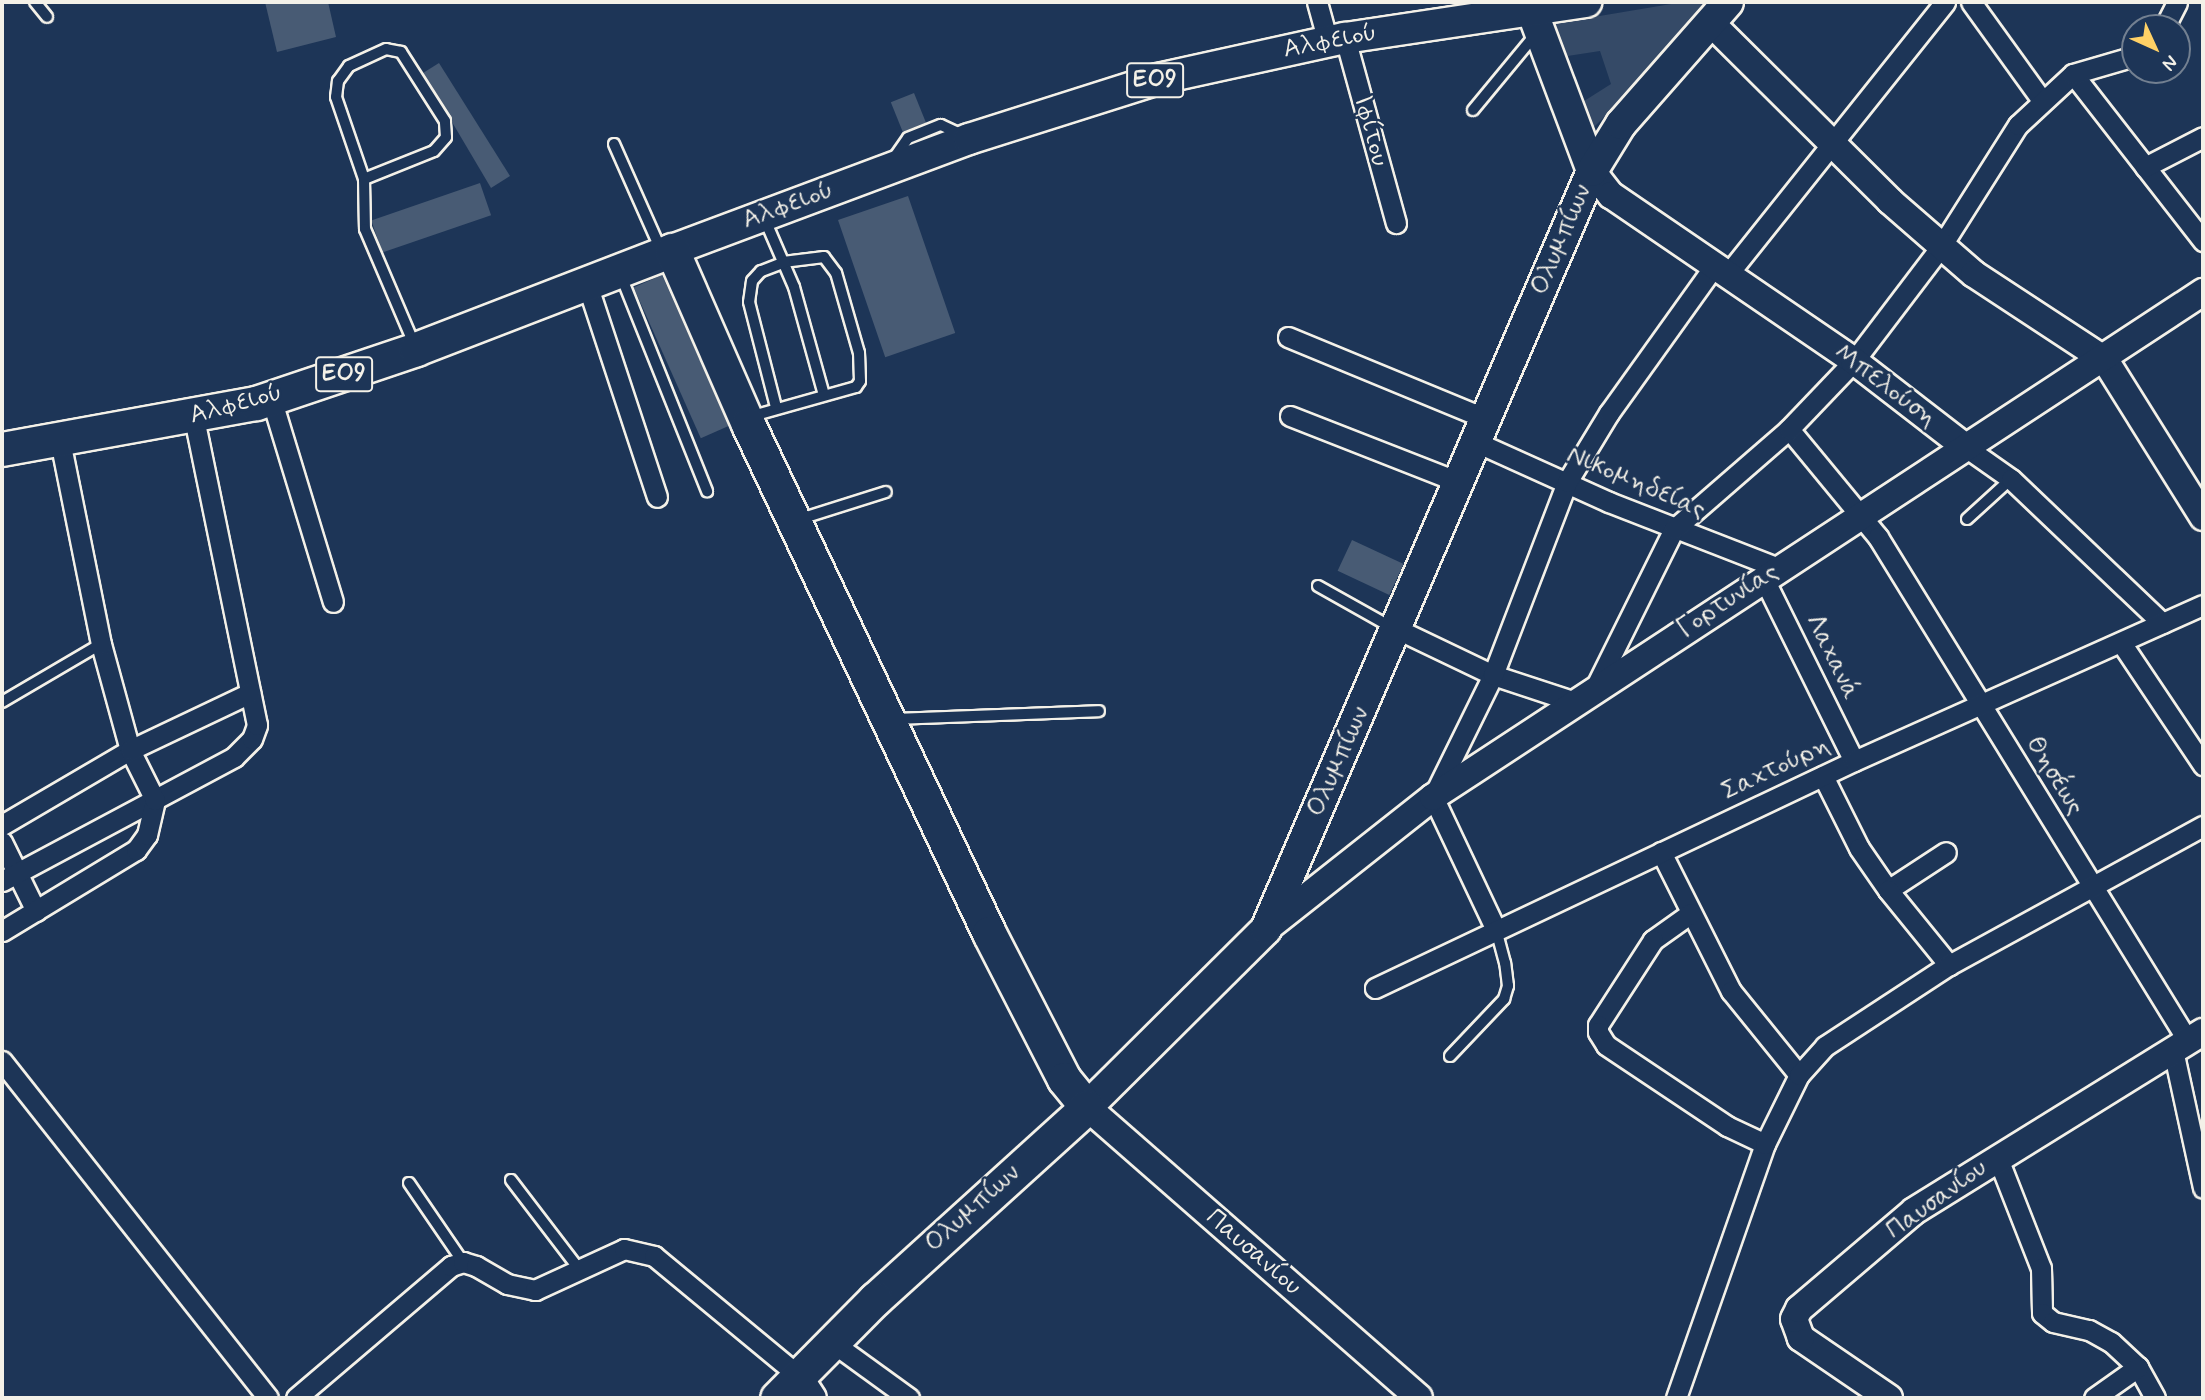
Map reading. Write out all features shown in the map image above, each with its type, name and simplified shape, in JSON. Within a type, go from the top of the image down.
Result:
[{"type":"highway","name":"Αλφειού","points":[[2,449],[194,418],[271,398],[416,349],[667,252]]},
{"type":"highway","points":[[667,252],[886,719],[1064,1079],[1087,1107]]},
{"type":"highway","name":"Ολυμπίων","points":[[796,1391],[833,1342],[980,1202],[1087,1107]]},
{"type":"main road","name":"Αλφειού","points":[[667,252],[968,139],[1158,79],[1336,40],[1533,14],[1586,2]]},
{"type":"main road","name":"Ολυμπίων","points":[[1087,1107],[1266,929],[1592,171],[1621,124],[1719,12]]},
{"type":"main road","points":[[1533,14],[1592,171]]},
{"type":"street","name":"Ιφίτου","points":[[1317,2],[1336,40],[1396,223]]},
{"type":"street","points":[[1496,930],[1433,797],[1493,676],[1567,482],[1609,413],[1721,269],[1833,145],[1945,2]]},
{"type":"street","points":[[1970,2],[2041,99]]},
{"type":"street","points":[[1719,12],[1833,145],[1974,274],[2105,360],[2195,484],[2203,517]]},
{"type":"street","points":[[1397,629],[1493,676],[1585,695],[1674,529],[1789,429],[1854,360],[1942,245],[2018,125],[2041,99],[2073,74],[2121,60]]},
{"type":"street","points":[[2073,74],[2203,241]]},
{"type":"street","points":[[2145,167],[2203,137]]},
{"type":"street","name":"Μπελούση","points":[[1592,171],[1612,195],[1854,360],[2011,480],[2162,622]]},
{"type":"street","points":[[587,284],[657,497]]},
{"type":"street","name":"Γορτυνίας","points":[[1266,929],[1433,797],[1964,446],[2105,360],[2203,292]]},
{"type":"street","name":"Νικομηδείας","points":[[1288,337],[1480,430],[1567,482],[1770,573]]},
{"type":"street","points":[[271,398],[333,602]]},
{"type":"street","points":[[1290,416],[1458,482]]},
{"type":"street","points":[[10,877],[244,749],[257,725],[194,418]]},
{"type":"street","name":"Θησέως","points":[[1789,429],[1862,514],[1878,537],[2188,1041],[2203,1188]]},
{"type":"street","points":[[2,931],[136,850],[147,835],[155,800],[130,750],[101,644],[60,440]]},
{"type":"street","name":"Λαχανά","points":[[1770,573],[1854,761]]},
{"type":"street","name":"Σαχτούρη","points":[[1375,988],[1854,761],[2122,644],[2162,622],[2203,605]]},
{"type":"street","points":[[2122,644],[2203,765]]},
{"type":"street","points":[[2,825],[130,750],[250,694]]},
{"type":"street","points":[[1823,776],[1859,848],[1888,890],[1949,965]]},
{"type":"street","points":[[1676,1398],[1765,1144],[1799,1075],[1835,1038],[1949,965],[2094,889],[2203,826]]},
{"type":"street","points":[[2,842],[10,877],[36,911]]},
{"type":"street","points":[[1661,852],[1731,991],[1799,1075]]},
{"type":"street","points":[[1888,890],[1946,852]]},
{"type":"street","points":[[1691,913],[1653,940],[1598,1025],[1598,1032],[1606,1045],[1727,1126],[1765,1144]]},
{"type":"street","name":"Παυσανίου","points":[[1889,1398],[1811,1347],[1795,1329],[1794,1319],[1813,1295],[1914,1211],[1997,1156],[2188,1041]]},
{"type":"street","points":[[2,1060],[268,1398]]},
{"type":"street","name":"Παυσανίου","points":[[1087,1107],[1419,1398]]},
{"type":"street","points":[[1997,1156],[2041,1268],[2042,1313],[2053,1322],[2089,1331],[2111,1342],[2138,1367],[2155,1398]]},
{"type":"street","points":[[296,1398],[435,1277],[463,1262],[522,1290],[552,1285],[579,1269],[624,1249],[654,1256],[796,1391]]},
{"type":"street","points":[[833,1342],[909,1398]]},
{"type":"street","points":[[2094,1398],[2138,1367]]},
{"type":"lane","points":[[35,2],[47,17]]},
{"type":"lane","points":[[1473,110],[1533,14]]},
{"type":"lane","points":[[364,179],[434,151],[446,137],[445,121],[401,52],[386,49],[349,66],[338,81],[336,97],[364,179],[365,229],[416,349]]},
{"type":"lane","points":[[614,144],[667,252]]},
{"type":"lane","points":[[763,215],[785,262],[824,395]]},
{"type":"lane","points":[[745,419],[776,407],[856,387],[861,374],[836,273],[824,257],[785,262],[761,271],[752,281],[749,302],[776,407]]},
{"type":"lane","points":[[619,272],[707,491]]},
{"type":"lane","points":[[1966,519],[2011,480]]},
{"type":"lane","points":[[793,522],[886,492]]},
{"type":"lane","points":[[1318,586],[1397,629]]},
{"type":"lane","points":[[2,702],[101,644]]},
{"type":"lane","points":[[886,719],[1099,711]]},
{"type":"lane","points":[[1450,1056],[1504,999],[1507,975],[1496,930]]},
{"type":"lane","points":[[510,1181],[579,1269]]},
{"type":"lane","points":[[409,1183],[463,1262]]},
{"type":"shaded area","points":[[1683,2],[1720,2],[1590,131],[1581,103],[1611,84],[1600,51],[1561,57],[1552,24]]},
{"type":"building","points":[[265,2],[328,2],[336,37],[277,52]]},
{"type":"building","points":[[439,63],[510,176],[491,188],[423,73]]},
{"type":"building","points":[[914,93],[926,123],[903,132],[891,102]]},
{"type":"building","points":[[480,183],[491,215],[382,253],[371,220]]},
{"type":"building","points":[[908,196],[955,333],[885,357],[838,220]]},
{"type":"building","points":[[662,275],[729,426],[701,438],[634,288]]},
{"type":"building","points":[[1352,540],[1404,564],[1389,595],[1338,571]]}]
